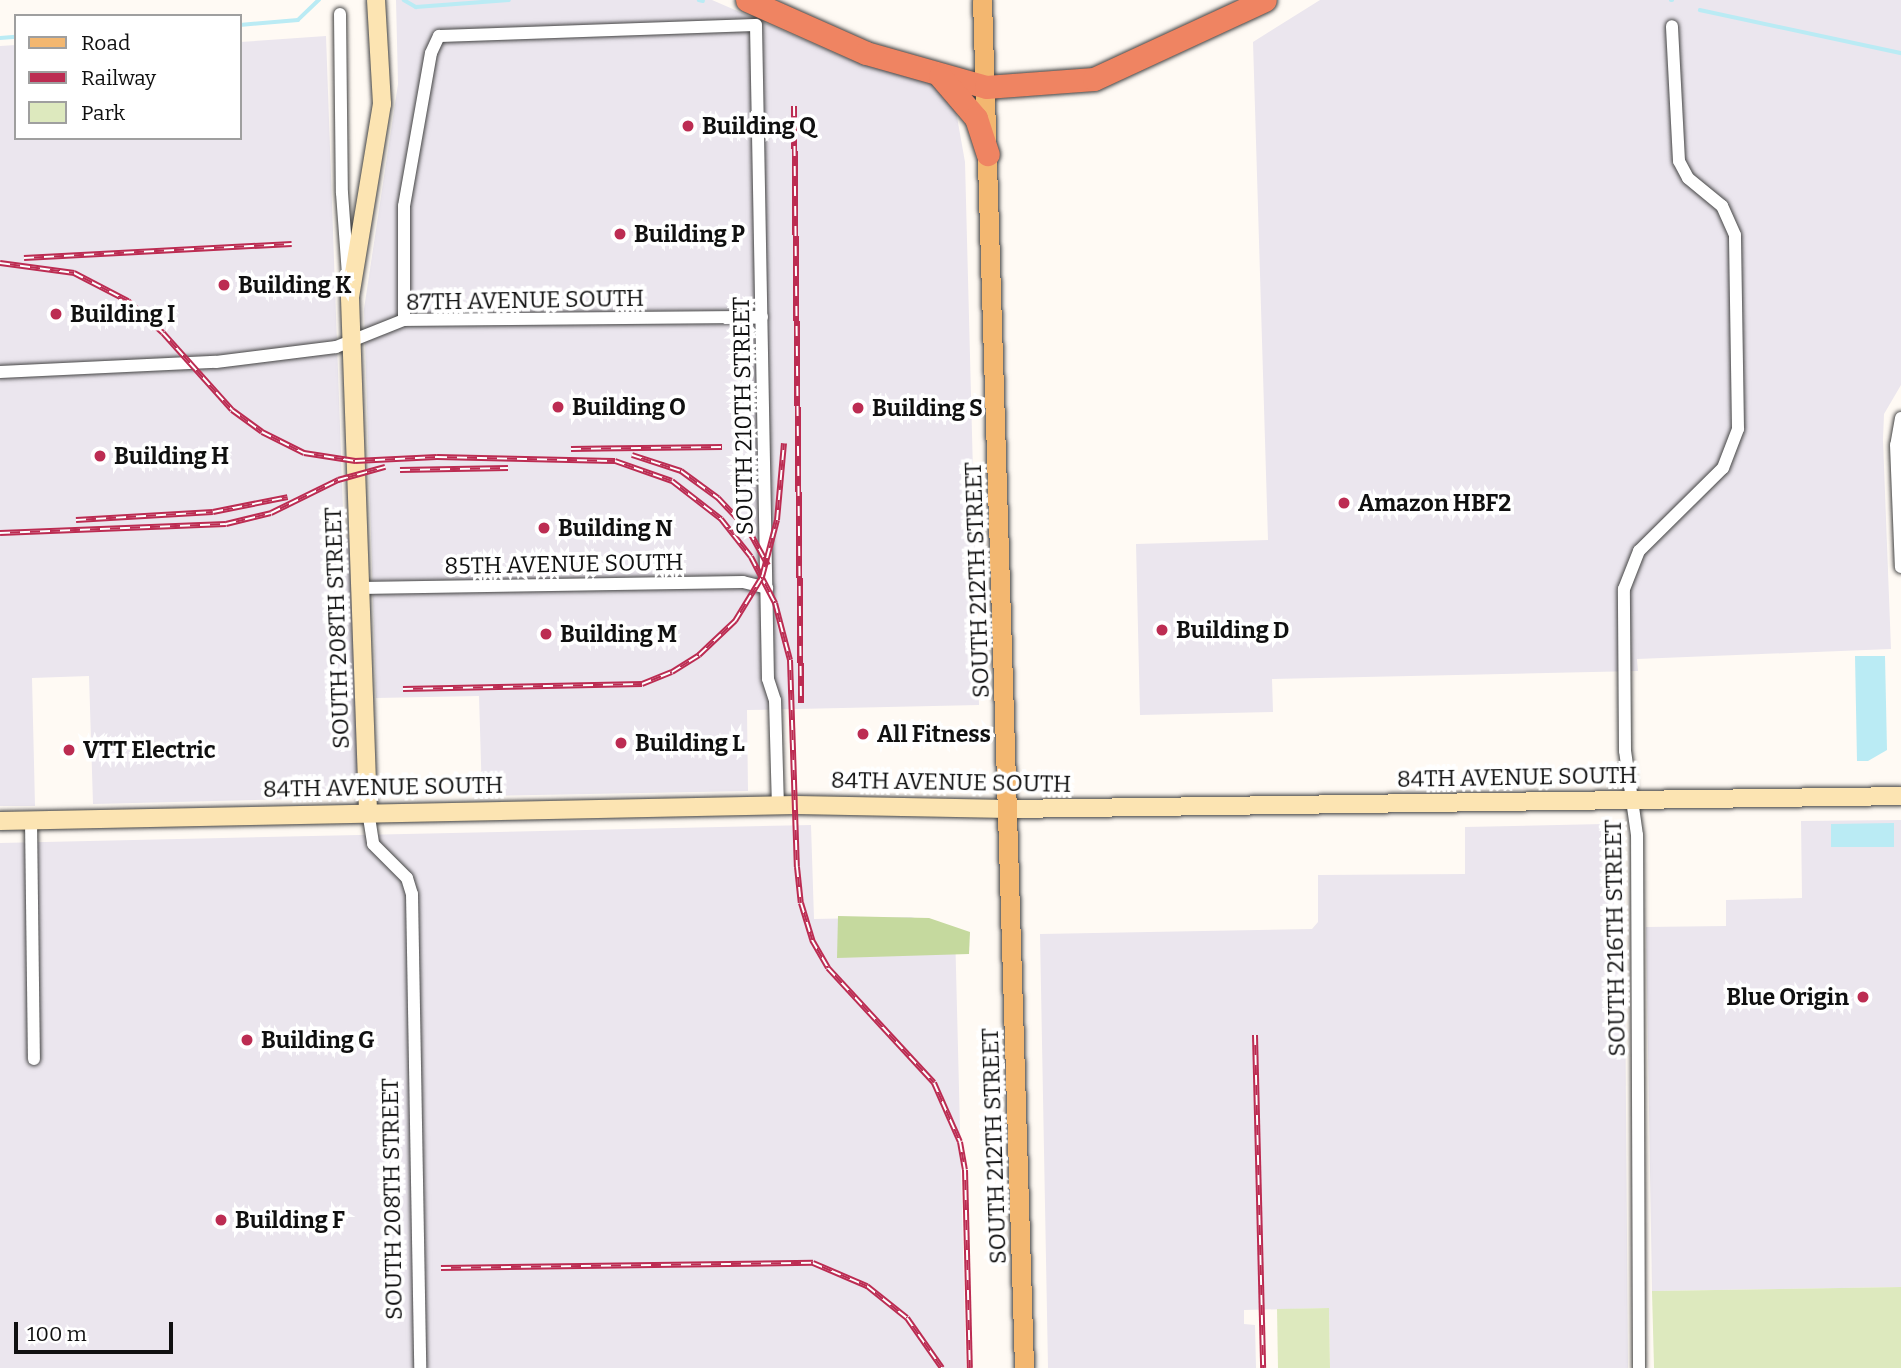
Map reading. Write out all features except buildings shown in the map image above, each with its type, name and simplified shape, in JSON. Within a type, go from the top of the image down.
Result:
[{"type":"highway","points":[[747,0],[762,17],[858,50],[986,87],[1094,79],[1265,0]]},
{"type":"highway","points":[[935,72],[976,118],[988,154]]},
{"type":"main road","name":"SOUTH 208TH STREET","points":[[368,811],[350,297],[382,104],[376,0]]},
{"type":"main road","name":"SOUTH 212TH STREET","points":[[982,0],[1009,809],[1024,1368]]},
{"type":"main road","name":"84TH AVENUE SOUTH","points":[[0,821],[368,811],[778,805],[1009,809],[1901,796]]},
{"type":"street","points":[[340,14],[342,192],[350,297]]},
{"type":"street","points":[[404,320],[404,206],[430,53],[439,36],[762,17]]},
{"type":"street","name":"SOUTH 210TH STREET","points":[[762,17],[762,317],[768,679],[775,700],[778,805]]},
{"type":"street","name":"SOUTH 216TH STREET","points":[[1639,1368],[1637,835],[1625,751],[1624,589],[1639,551],[1723,468],[1738,429],[1735,235],[1722,206],[1688,178],[1679,161],[1672,26]]},
{"type":"street","name":"87TH AVENUE SOUTH","points":[[0,372],[192,365],[337,347],[404,320],[762,317]]},
{"type":"street","points":[[1901,418],[1896,445],[1901,567]]},
{"type":"street","name":"85TH AVENUE SOUTH","points":[[360,588],[743,582],[767,588]]},
{"type":"street","name":"SOUTH 208TH STREET","points":[[368,811],[373,844],[407,878],[412,894],[419,1368]]},
{"type":"street","points":[[31,820],[34,1059]]},
{"type":"shaded area","points":[[396,0],[712,0],[849,59],[937,85],[954,100],[965,162],[979,705],[747,710],[748,791],[482,796],[479,696],[376,698],[364,309],[398,84]]},
{"type":"shaded area","points":[[1320,0],[1901,0],[1901,385],[1884,414],[1883,440],[1891,649],[1637,659],[1638,671],[1272,679],[1273,712],[1140,715],[1136,544],[1268,540],[1253,42]]},
{"type":"shaded area","points":[[326,36],[344,538],[353,538],[358,782],[342,798],[93,804],[89,676],[32,678],[35,806],[0,806],[0,46],[14,45],[14,140],[242,140],[242,42]]},
{"type":"shaded area","points":[[1901,820],[1901,1287],[1652,1291],[1646,927],[1726,926],[1726,900],[1802,898],[1801,821]]},
{"type":"shaded area","points":[[1604,824],[1619,831],[1624,845],[1628,1368],[1330,1368],[1329,1308],[1244,1310],[1244,1324],[1255,1325],[1256,1368],[1048,1368],[1040,934],[1312,929],[1318,922],[1318,875],[1465,874],[1465,827]]},
{"type":"shaded area","points":[[811,825],[814,919],[911,917],[955,929],[966,1368],[0,1368],[0,843]]},
{"type":"green space","points":[[838,916],[929,918],[970,932],[969,954],[837,958]]},
{"type":"green space","points":[[1901,1287],[1901,1368],[1654,1368],[1652,1291]]},
{"type":"green space","points":[[1329,1308],[1330,1368],[1278,1368],[1277,1309]]},
{"type":"water","points":[[1855,656],[1885,656],[1887,750],[1868,761],[1857,761]]},
{"type":"water","points":[[1894,823],[1894,847],[1831,847],[1831,824]]},
{"type":"waterway","points":[[242,25],[298,20],[319,0]]},
{"type":"waterway","points":[[404,0],[416,7],[509,0]]},
{"type":"waterway","points":[[699,0],[703,1]]},
{"type":"waterway","points":[[1700,10],[1901,53]]},
{"type":"waterway","points":[[0,38],[14,37]]},
{"type":"railway","points":[[794,106],[801,703]]},
{"type":"railway","points":[[24,258],[292,244]]},
{"type":"railway","points":[[0,263],[74,273],[128,301],[163,333],[232,410],[262,432],[304,453],[355,461],[437,457],[615,461],[672,481],[721,519],[751,557],[775,603],[790,660],[797,867],[801,903],[812,940],[828,968],[934,1083],[960,1142],[965,1170],[970,1368]]},
{"type":"railway","points":[[403,689],[642,684],[672,672],[699,655],[735,621],[762,577],[777,520],[784,443]]},
{"type":"railway","points":[[571,449],[722,447]]},
{"type":"railway","points":[[632,455],[681,471],[718,498],[749,531],[768,565]]},
{"type":"railway","points":[[0,533],[226,524],[271,513],[338,480],[385,467]]},
{"type":"railway","points":[[400,470],[508,468]]},
{"type":"railway","points":[[76,520],[213,512],[288,497]]},
{"type":"railway","points":[[1255,1035],[1263,1368]]},
{"type":"railway","points":[[441,1268],[813,1263],[867,1286],[907,1318],[942,1368]]},
{"type":"place","name":"Building Q","points":[[688,126]]},
{"type":"place","name":"Building P","points":[[620,234]]},
{"type":"place","name":"Building K","points":[[224,285]]},
{"type":"place","name":"Building I","points":[[56,314]]},
{"type":"place","name":"Building O","points":[[558,407]]},
{"type":"place","name":"Building S","points":[[858,408]]},
{"type":"place","name":"Building H","points":[[100,456]]},
{"type":"place","name":"Amazon HBF2","points":[[1344,503]]},
{"type":"place","name":"Building N","points":[[544,528]]},
{"type":"place","name":"Building D","points":[[1162,630]]},
{"type":"place","name":"Building M","points":[[546,634]]},
{"type":"place","name":"All Fitness","points":[[863,734]]},
{"type":"place","name":"Building L","points":[[621,743]]},
{"type":"place","name":"VTT Electric","points":[[69,750]]},
{"type":"place","name":"Blue Origin","points":[[1863,997]]},
{"type":"place","name":"Building G","points":[[247,1040]]},
{"type":"place","name":"Building F","points":[[221,1220]]}]
